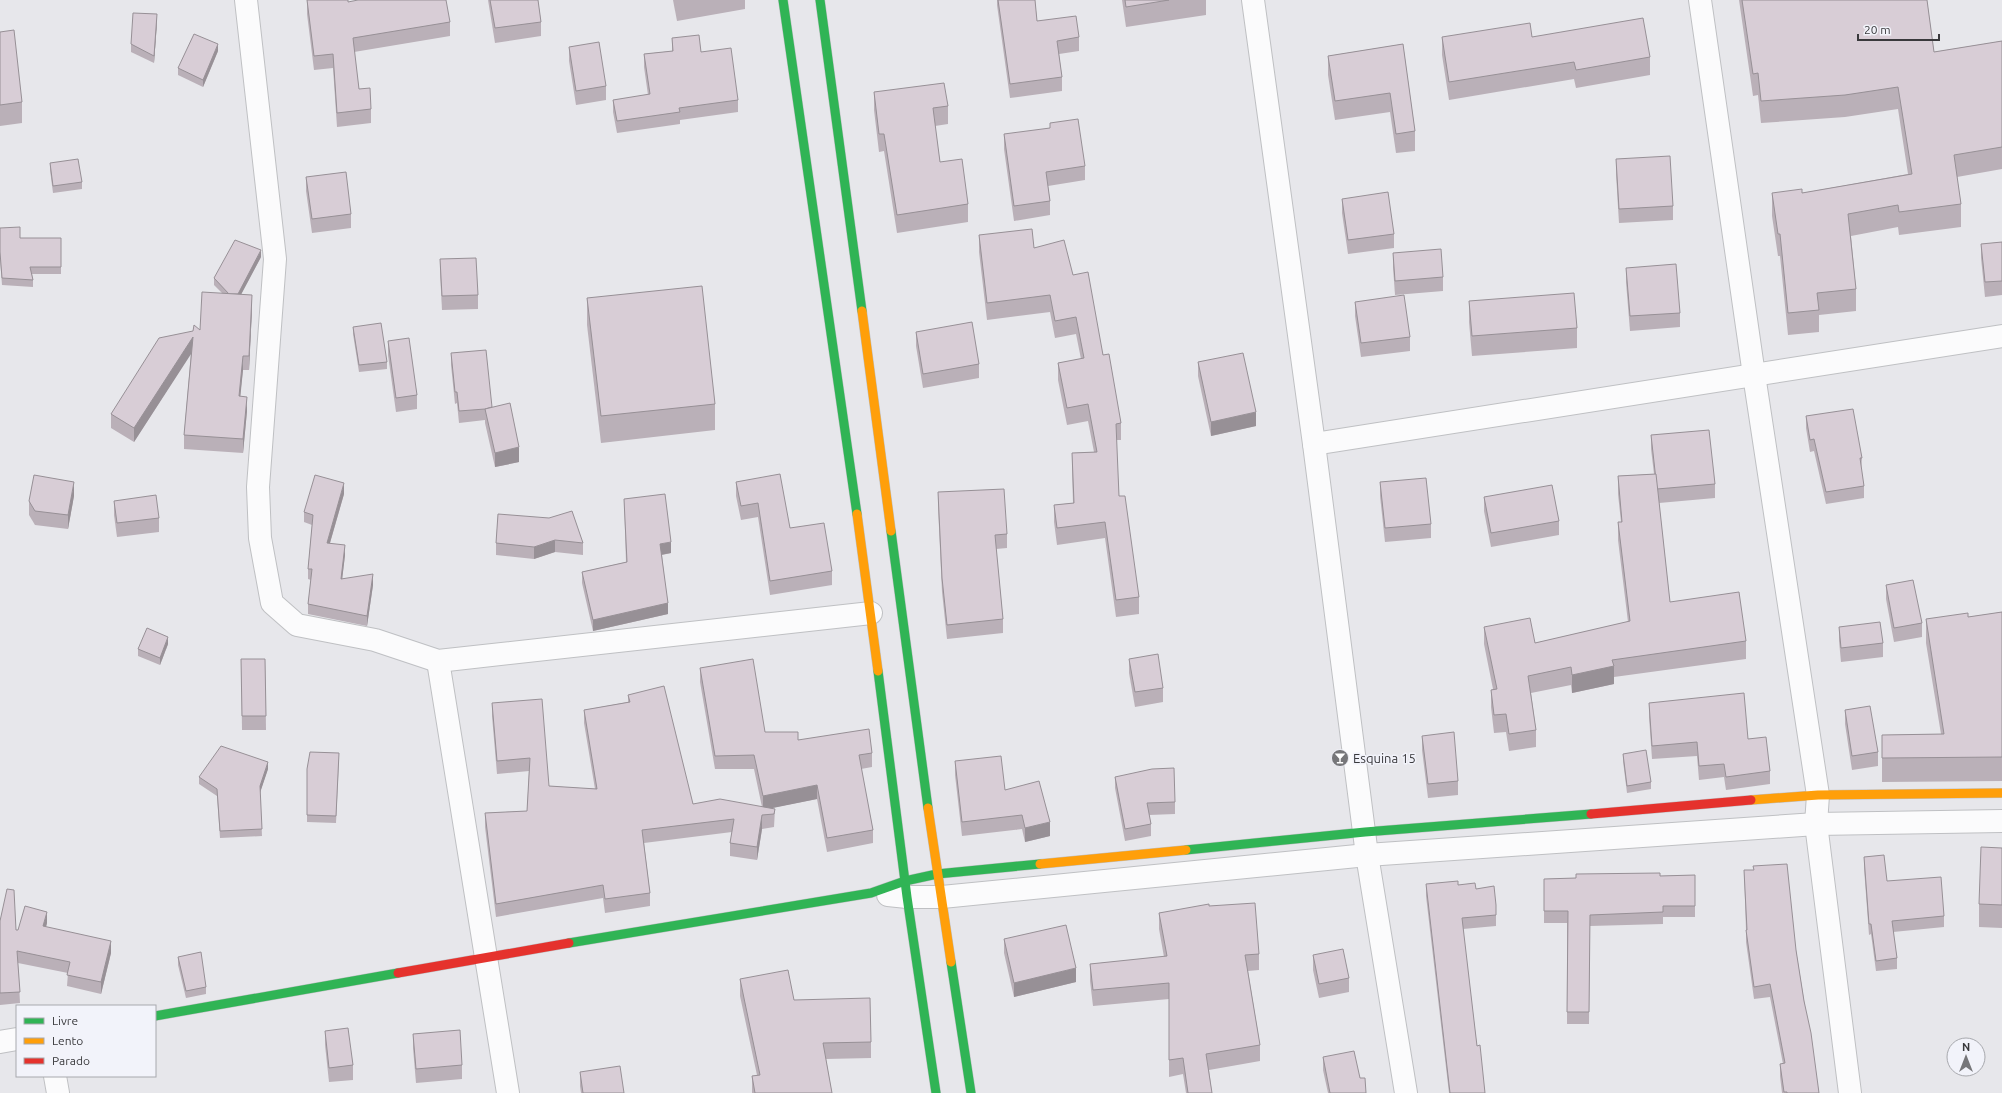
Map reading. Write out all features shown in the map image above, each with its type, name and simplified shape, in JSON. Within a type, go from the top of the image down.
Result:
[{"type":"street","points":[[246,0],[275,259],[258,487],[260,538],[272,603],[297,625],[375,640],[438,661],[871,613]]},
{"type":"street","points":[[783,0],[871,613],[906,889],[936,1093]]},
{"type":"street","points":[[820,0],[937,874],[942,897],[971,1093]]},
{"type":"street","points":[[1253,0],[1314,444],[1367,855],[1406,1093]]},
{"type":"street","points":[[1700,0],[1754,375],[1818,795],[1816,824],[1850,1093]]},
{"type":"street","points":[[1314,444],[2002,336]]},
{"type":"street","points":[[438,661],[508,1093]]},
{"type":"street","points":[[906,889],[937,874],[1365,832],[1818,795],[2002,793]]},
{"type":"street","points":[[156,1016],[641,931],[871,893],[906,889],[942,897],[1367,855],[1816,824],[2002,821]]},
{"type":"street","points":[[0,1042],[16,1039]]},
{"type":"street","points":[[55,1077],[58,1093]]},
{"type":"building","points":[[307,0],[348,0],[348,2],[358,0],[446,0],[450,22],[353,38],[359,89],[370,88],[371,109],[337,113],[333,54],[314,56]]},
{"type":"building","points":[[490,0],[538,0],[541,22],[495,28]]},
{"type":"building","points":[[998,0],[1035,0],[1037,21],[1076,16],[1079,37],[1057,41],[1062,77],[1010,84]]},
{"type":"building","points":[[1125,0],[1169,0],[1126,7]]},
{"type":"building","points":[[1742,0],[1927,0],[1934,52],[2002,41],[2002,147],[1954,155],[1961,204],[1899,212],[1898,205],[1848,214],[1856,289],[1817,293],[1819,310],[1788,313],[1780,234],[1778,234],[1772,193],[1802,189],[1802,193],[1912,174],[1898,87],[1845,95],[1761,101],[1758,73],[1753,74]]},
{"type":"building","points":[[133,13],[157,14],[154,56],[131,44]]},
{"type":"building","points":[[1643,18],[1650,57],[1576,70],[1574,62],[1449,82],[1442,37],[1530,23],[1532,37]]},
{"type":"building","points":[[14,30],[22,102],[0,105],[0,32]]},
{"type":"building","points":[[194,34],[218,44],[203,80],[178,68]]},
{"type":"building","points":[[699,35],[701,52],[731,48],[738,100],[679,108],[680,112],[617,121],[613,100],[650,94],[644,54],[673,51],[672,38]]},
{"type":"building","points":[[599,42],[606,86],[576,91],[569,47]]},
{"type":"building","points":[[1403,44],[1415,131],[1396,134],[1390,93],[1335,101],[1328,56]]},
{"type":"building","points":[[944,83],[948,106],[933,108],[940,162],[962,159],[968,204],[897,215],[884,134],[879,134],[874,92]]},
{"type":"building","points":[[1078,119],[1085,166],[1046,172],[1050,201],[1014,206],[1004,134],[1050,128],[1050,123]]},
{"type":"building","points":[[1670,156],[1673,206],[1619,209],[1616,159]]},
{"type":"building","points":[[78,159],[82,182],[53,186],[50,163]]},
{"type":"building","points":[[346,172],[351,214],[312,219],[306,177]]},
{"type":"building","points":[[1388,192],[1394,234],[1348,240],[1342,199]]},
{"type":"building","points":[[20,227],[20,238],[61,238],[61,267],[30,267],[33,280],[2,278],[0,228]]},
{"type":"building","points":[[1032,229],[1034,248],[1064,240],[1073,275],[1088,272],[1103,355],[1109,354],[1121,423],[1116,424],[1119,496],[1125,496],[1139,597],[1116,600],[1105,522],[1057,528],[1054,505],[1074,503],[1072,453],[1097,452],[1088,404],[1067,408],[1058,363],[1084,358],[1076,317],[1055,321],[1050,295],[987,303],[979,235]]},
{"type":"building","points":[[235,240],[261,250],[238,294],[229,294],[214,278]]},
{"type":"building","points":[[2002,242],[2002,281],[1985,282],[1981,244]]},
{"type":"building","points":[[1441,249],[1443,277],[1395,281],[1393,253]]},
{"type":"building","points":[[476,258],[478,295],[442,296],[440,259]]},
{"type":"building","points":[[1676,264],[1680,313],[1630,316],[1626,268]]},
{"type":"building","points":[[702,286],[715,404],[601,416],[587,298]]},
{"type":"building","points":[[202,292],[252,295],[249,356],[243,356],[239,396],[247,397],[243,439],[184,435],[193,337],[134,428],[111,414],[159,338],[193,331],[194,325],[200,330]]},
{"type":"building","points":[[1574,293],[1577,328],[1472,336],[1469,301]]},
{"type":"building","points":[[1404,295],[1410,337],[1361,343],[1355,302]]},
{"type":"building","points":[[972,322],[979,364],[923,374],[916,332]]},
{"type":"building","points":[[381,323],[387,362],[359,365],[353,327]]},
{"type":"building","points":[[409,338],[417,395],[396,398],[388,341]]},
{"type":"building","points":[[486,350],[492,407],[459,411],[457,392],[455,392],[451,353]]},
{"type":"building","points":[[1243,353],[1256,412],[1211,422],[1198,362]]},
{"type":"building","points":[[510,403],[519,447],[495,453],[485,409]]},
{"type":"building","points":[[1853,409],[1862,458],[1860,458],[1864,486],[1826,492],[1814,439],[1810,440],[1806,416]]},
{"type":"building","points":[[1709,430],[1715,484],[1657,489],[1651,435]]},
{"type":"building","points":[[780,474],[790,528],[824,523],[832,571],[770,581],[758,503],[741,506],[736,482]]},
{"type":"building","points":[[1656,474],[1670,602],[1739,592],[1746,641],[1612,660],[1614,666],[1572,675],[1571,667],[1528,676],[1536,730],[1509,734],[1506,714],[1494,715],[1491,690],[1497,689],[1484,627],[1530,618],[1535,643],[1630,621],[1618,522],[1622,522],[1618,476]]},
{"type":"building","points":[[34,475],[74,482],[68,515],[35,511],[29,501]]},
{"type":"building","points":[[315,475],[344,483],[327,543],[345,545],[341,579],[373,574],[367,616],[308,604],[312,569],[308,569],[313,515],[304,512]]},
{"type":"building","points":[[1426,478],[1431,524],[1385,528],[1380,482]]},
{"type":"building","points":[[1552,485],[1559,521],[1491,533],[1484,497]]},
{"type":"building","points":[[1004,489],[1007,534],[995,535],[1003,619],[947,625],[942,578],[938,492]]},
{"type":"building","points":[[665,494],[671,542],[660,544],[668,603],[593,620],[582,572],[627,562],[624,499]]},
{"type":"building","points":[[156,495],[159,518],[117,523],[114,501]]},
{"type":"building","points":[[572,511],[583,543],[555,540],[534,547],[496,543],[498,514],[549,518]]},
{"type":"building","points":[[1913,580],[1922,623],[1894,628],[1886,585]]},
{"type":"building","points":[[2002,612],[2002,757],[1882,758],[1882,735],[1944,734],[1926,619],[1968,613],[1968,617]]},
{"type":"building","points":[[1880,622],[1883,643],[1841,648],[1839,627]]},
{"type":"building","points":[[147,628],[168,637],[160,658],[138,649]]},
{"type":"building","points":[[1158,654],[1163,688],[1135,692],[1129,659]]},
{"type":"building","points":[[241,659],[265,659],[266,716],[242,716]]},
{"type":"building","points":[[753,659],[765,732],[798,732],[798,740],[869,729],[872,753],[859,755],[873,830],[827,838],[817,785],[763,796],[754,755],[715,756],[700,668]]},
{"type":"building","points":[[664,686],[693,804],[720,799],[775,809],[774,814],[762,815],[757,847],[730,843],[734,819],[642,830],[650,893],[605,899],[603,885],[496,904],[485,813],[527,811],[530,758],[497,761],[492,703],[542,699],[549,786],[597,789],[584,710],[630,702],[628,695]]},
{"type":"building","points":[[1744,693],[1748,739],[1766,737],[1770,771],[1726,777],[1724,764],[1699,766],[1697,742],[1652,746],[1649,703]]},
{"type":"building","points":[[1870,706],[1878,752],[1852,756],[1845,710]]},
{"type":"building","points":[[1454,732],[1458,781],[1428,784],[1422,736]]},
{"type":"building","points":[[221,746],[268,762],[260,786],[262,829],[220,831],[217,789],[199,777]]},
{"type":"building","points":[[1646,750],[1651,782],[1627,786],[1623,754]]},
{"type":"building","points":[[310,752],[339,753],[336,816],[307,815],[307,769]]},
{"type":"building","points":[[1001,756],[1005,790],[1039,781],[1050,822],[1025,828],[1022,815],[962,822],[955,761]]},
{"type":"building","points":[[1174,768],[1175,802],[1147,803],[1151,824],[1125,829],[1115,777],[1152,769]]},
{"type":"building","points":[[1981,847],[2002,848],[2002,905],[1979,904]]},
{"type":"building","points":[[1884,855],[1887,881],[1941,877],[1944,916],[1892,921],[1897,958],[1876,961],[1871,924],[1869,924],[1864,857]]},
{"type":"building","points":[[1787,864],[1796,950],[1811,1033],[1819,1093],[1784,1092],[1780,1064],[1785,1063],[1770,984],[1754,987],[1746,930],[1744,870],[1754,870],[1753,866]]},
{"type":"building","points":[[1660,873],[1660,876],[1695,875],[1695,906],[1663,906],[1663,912],[1590,915],[1589,1012],[1567,1012],[1568,911],[1544,911],[1544,879],[1576,878],[1576,874]]},
{"type":"building","points":[[1458,881],[1458,885],[1475,883],[1476,889],[1494,886],[1496,915],[1462,918],[1477,1046],[1480,1045],[1485,1093],[1450,1093],[1426,884]]},
{"type":"building","points":[[7,889],[14,890],[16,930],[18,930],[25,906],[47,912],[43,926],[111,941],[101,982],[67,975],[70,962],[17,951],[20,992],[0,993],[0,921]]},
{"type":"building","points":[[1255,903],[1259,954],[1245,955],[1260,1045],[1206,1054],[1212,1093],[1188,1093],[1183,1058],[1169,1060],[1169,983],[1093,990],[1090,964],[1167,956],[1159,913],[1209,904],[1209,906]]},
{"type":"building","points":[[1066,925],[1076,968],[1014,983],[1004,939]]},
{"type":"building","points":[[1343,949],[1349,978],[1319,984],[1313,955]]},
{"type":"building","points":[[201,952],[206,987],[186,991],[178,957]]},
{"type":"building","points":[[788,970],[794,1000],[870,998],[871,1042],[823,1043],[832,1093],[755,1093],[752,1076],[760,1075],[740,979]]},
{"type":"building","points":[[348,1028],[353,1065],[329,1068],[325,1031]]},
{"type":"building","points":[[460,1030],[462,1065],[416,1069],[413,1034]]},
{"type":"building","points":[[1354,1051],[1360,1078],[1365,1078],[1366,1093],[1330,1093],[1323,1057]]},
{"type":"building","points":[[620,1066],[624,1093],[583,1093],[580,1072]]},
{"type":"traffic: fast","points":[[783,0],[857,514]]},
{"type":"traffic: fast","points":[[820,0],[862,311]]},
{"type":"traffic: fast","points":[[891,531],[928,808]]},
{"type":"traffic: fast","points":[[878,671],[907,897],[936,1093]]},
{"type":"traffic: fast","points":[[1186,850],[1365,832],[1591,814]]},
{"type":"traffic: fast","points":[[569,943],[871,893],[905,881],[937,874],[1040,864]]},
{"type":"traffic: fast","points":[[951,962],[971,1093]]},
{"type":"traffic: fast","points":[[156,1016],[398,973]]},
{"type":"traffic: slow","points":[[862,311],[891,531]]},
{"type":"traffic: slow","points":[[857,514],[878,671]]},
{"type":"traffic: slow","points":[[1751,800],[1818,795],[2002,793]]},
{"type":"traffic: slow","points":[[928,808],[951,962]]},
{"type":"traffic: slow","points":[[1040,864],[1186,850]]},
{"type":"traffic: jam","points":[[1591,814],[1751,800]]},
{"type":"traffic: jam","points":[[398,973],[569,943]]},
{"type":"place","name":"Esquina 15","points":[[1340,758]]}]
